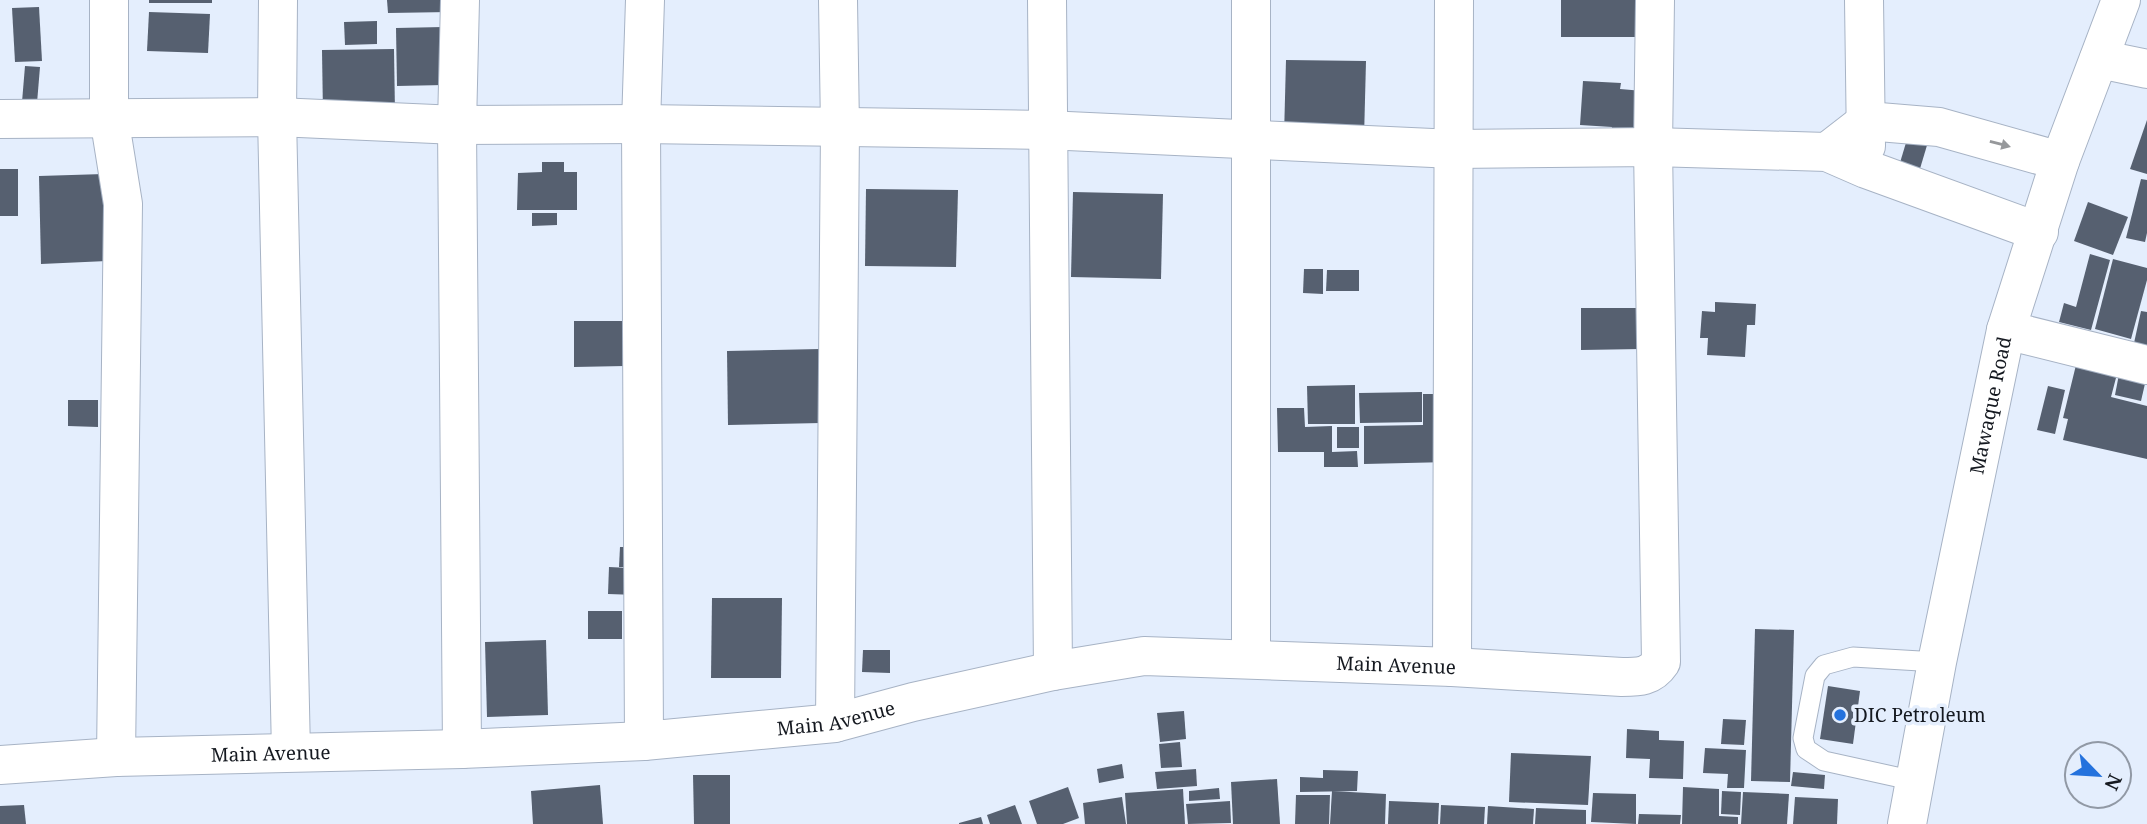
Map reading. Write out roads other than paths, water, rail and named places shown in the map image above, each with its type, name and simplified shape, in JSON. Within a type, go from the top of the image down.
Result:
[{"type":"street","points":[[109,0],[109,117],[123,204],[116,757]]},
{"type":"street","points":[[278,0],[277,117],[291,752]]},
{"type":"street","points":[[460,0],[457,125],[462,749]]},
{"type":"street","points":[[644,741],[641,124],[645,0]]},
{"type":"street","points":[[835,723],[840,128],[838,0]]},
{"type":"street","points":[[1047,0],[1046,130],[1053,671]]},
{"type":"street","points":[[1251,0],[1251,659]]},
{"type":"street","points":[[1452,667],[1454,0]]},
{"type":"street","points":[[1653,147],[1656,0]]},
{"type":"street","points":[[1864,0],[1866,169]]},
{"type":"street","name":"Mawaque Road","points":[[1907,824],[1937,662],[2006,330],[2060,161],[2121,0]]},
{"type":"street","points":[[2099,59],[2147,69]]},
{"type":"street","points":[[0,119],[277,117],[457,125],[641,124],[1046,130],[1454,149],[1653,147],[1827,152],[1866,169],[2039,232]]},
{"type":"street","points":[[1827,152],[1867,121],[1940,127],[2060,161]]},
{"type":"street","name":"Main Avenue","points":[[0,765],[116,757],[462,749],[644,741],[835,723],[913,702],[1053,671],[1144,656],[1641,677],[1654,672],[1661,662],[1653,147]]},
{"type":"street","points":[[2006,330],[2147,365]]},
{"type":"lane","points":[[1915,781],[1824,761],[1806,749],[1803,738],[1815,676],[1825,665],[1853,657],[1937,662]]},
{"type":"place","name":"DIC Petroleum","points":[[1840,715]]}]
